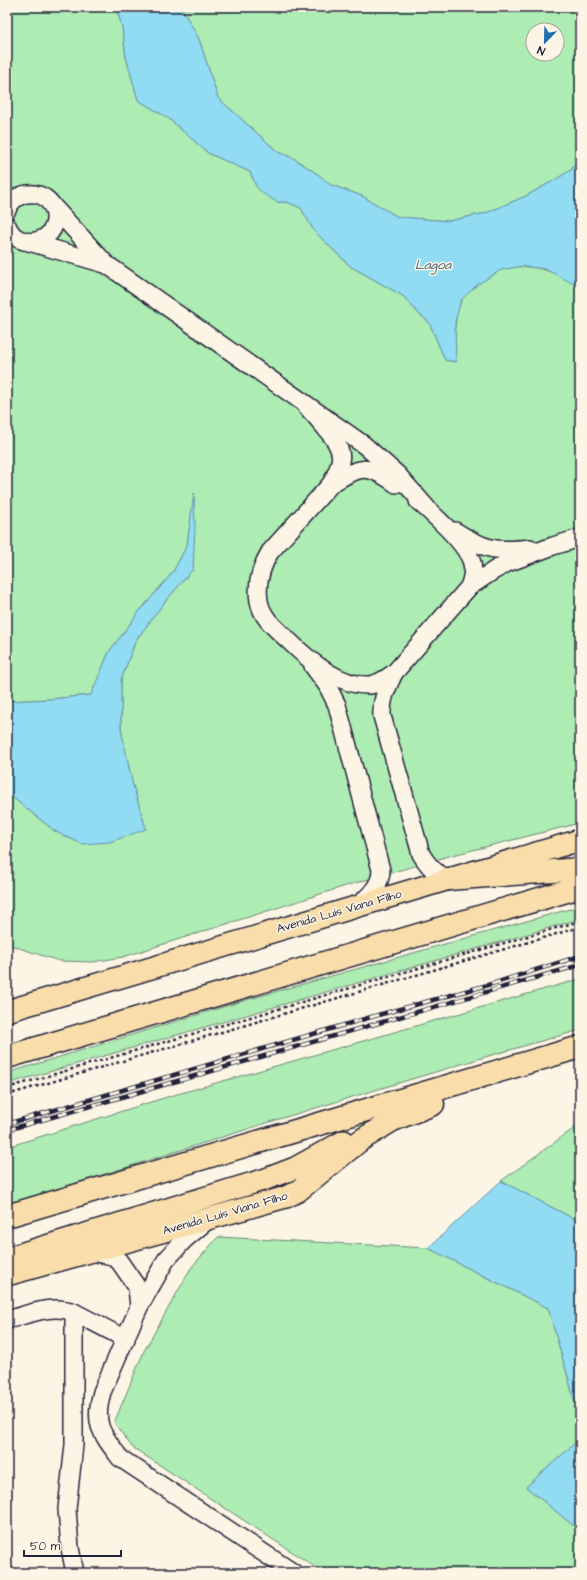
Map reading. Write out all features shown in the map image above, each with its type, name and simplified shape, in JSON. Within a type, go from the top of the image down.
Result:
[{"type":"highway","points":[[448,879],[580,868]]},
{"type":"highway","points":[[7,1056],[580,887]]},
{"type":"highway","points":[[395,1119],[573,1050]]},
{"type":"highway","points":[[7,1216],[573,1050]]},
{"type":"main road","name":"Avenida Luís Viana Filho","points":[[7,1010],[580,840]]},
{"type":"main road","name":"Avenida Luís Viana Filho","points":[[7,1275],[286,1197],[298,1191],[361,1140],[395,1119]]},
{"type":"main road","name":"Avenida Luís Viana Filho","points":[[7,1258],[266,1180],[295,1168],[363,1130],[395,1119]]},
{"type":"street","points":[[7,210],[14,199],[21,195],[36,193],[43,196],[106,264],[364,445],[398,475],[427,508],[444,524],[470,557],[473,570],[469,587]]},
{"type":"street","points":[[29,242],[45,238],[52,228],[55,216],[53,207],[49,202]]},
{"type":"street","points":[[7,225],[14,236],[21,240],[106,264]]},
{"type":"street","points":[[305,404],[340,447],[340,464],[338,471],[330,484],[270,552],[264,563],[259,580],[259,602],[268,620],[308,660],[327,685],[337,705],[381,870],[378,883],[372,893],[359,905]]},
{"type":"street","points":[[330,484],[347,473],[365,468],[373,470],[386,477],[427,508]]},
{"type":"street","points":[[444,524],[469,540],[492,550],[552,546]]},
{"type":"street","points":[[308,660],[340,678],[351,682],[371,685],[380,682],[394,673],[469,587],[507,563],[552,546],[580,538]]},
{"type":"street","points":[[394,673],[384,695],[382,716],[421,854],[429,866],[437,874],[448,879]]},
{"type":"street","points":[[212,1217],[184,1240],[166,1260],[139,1307],[106,1382],[98,1407],[98,1423],[108,1443],[120,1458],[294,1573]]},
{"type":"street","points":[[89,1252],[109,1255],[119,1262],[137,1287],[139,1307]]},
{"type":"street","points":[[7,1320],[47,1309],[66,1309],[126,1339]]},
{"type":"street","points":[[74,1312],[74,1445],[67,1509],[70,1548],[75,1573]]},
{"type":"path","points":[[7,1088],[580,920]]},
{"type":"path","points":[[7,1095],[580,927]]},
{"type":"green space","points":[[7,7],[116,7],[122,27],[126,57],[138,100],[168,118],[208,153],[250,172],[256,186],[277,202],[287,202],[301,208],[314,231],[350,266],[403,296],[419,314],[429,322],[445,360],[456,362],[455,323],[458,308],[462,299],[466,294],[494,273],[511,267],[532,267],[554,273],[572,283],[580,290],[580,823],[449,856],[352,884],[123,957],[93,962],[59,961],[7,944],[7,793],[56,832],[146,829],[132,782],[121,729],[121,680],[136,640],[163,604],[193,569],[194,496],[187,545],[173,572],[139,612],[109,652],[91,695],[7,701]]},
{"type":"green space","points":[[181,7],[580,7],[580,158],[571,170],[553,181],[526,196],[486,213],[449,221],[398,217],[362,196],[331,185],[319,175],[293,158],[278,152],[218,98],[199,39]]},
{"type":"green space","points":[[580,906],[580,919],[7,1084],[7,1073],[239,1002]]},
{"type":"green space","points":[[580,979],[580,1030],[289,1116],[7,1205],[7,1147],[167,1097]]},
{"type":"green space","points":[[580,1124],[580,1222],[501,1181]]},
{"type":"green space","points":[[218,1237],[428,1248],[548,1308],[580,1419],[580,1439],[526,1487],[580,1531],[580,1573],[324,1573],[132,1447],[114,1423],[144,1351],[191,1268]]},
{"type":"water","name":"Lagoa","points":[[116,7],[181,7],[199,39],[218,98],[278,152],[293,158],[319,175],[331,185],[362,196],[398,217],[449,221],[486,213],[526,196],[553,181],[571,170],[580,158],[580,290],[574,284],[545,269],[522,266],[501,270],[478,284],[461,300],[455,322],[456,362],[445,360],[429,322],[419,314],[403,296],[350,266],[314,231],[301,208],[287,202],[277,202],[262,193],[256,186],[250,172],[208,153],[168,118],[138,100],[126,57],[122,27]]},
{"type":"water","points":[[194,493],[195,527],[193,569],[163,604],[136,640],[121,680],[121,729],[132,782],[146,829],[110,842],[82,844],[56,832],[7,793],[7,701],[91,695],[109,652],[139,612],[173,572],[187,545]]},
{"type":"water","points":[[501,1181],[580,1222],[580,1419],[548,1308],[428,1248]]},
{"type":"water","points":[[580,1439],[580,1531],[526,1487]]},
{"type":"railway","points":[[7,1124],[378,1015],[495,983],[580,956]]},
{"type":"railway","points":[[7,1130],[580,965]]}]
